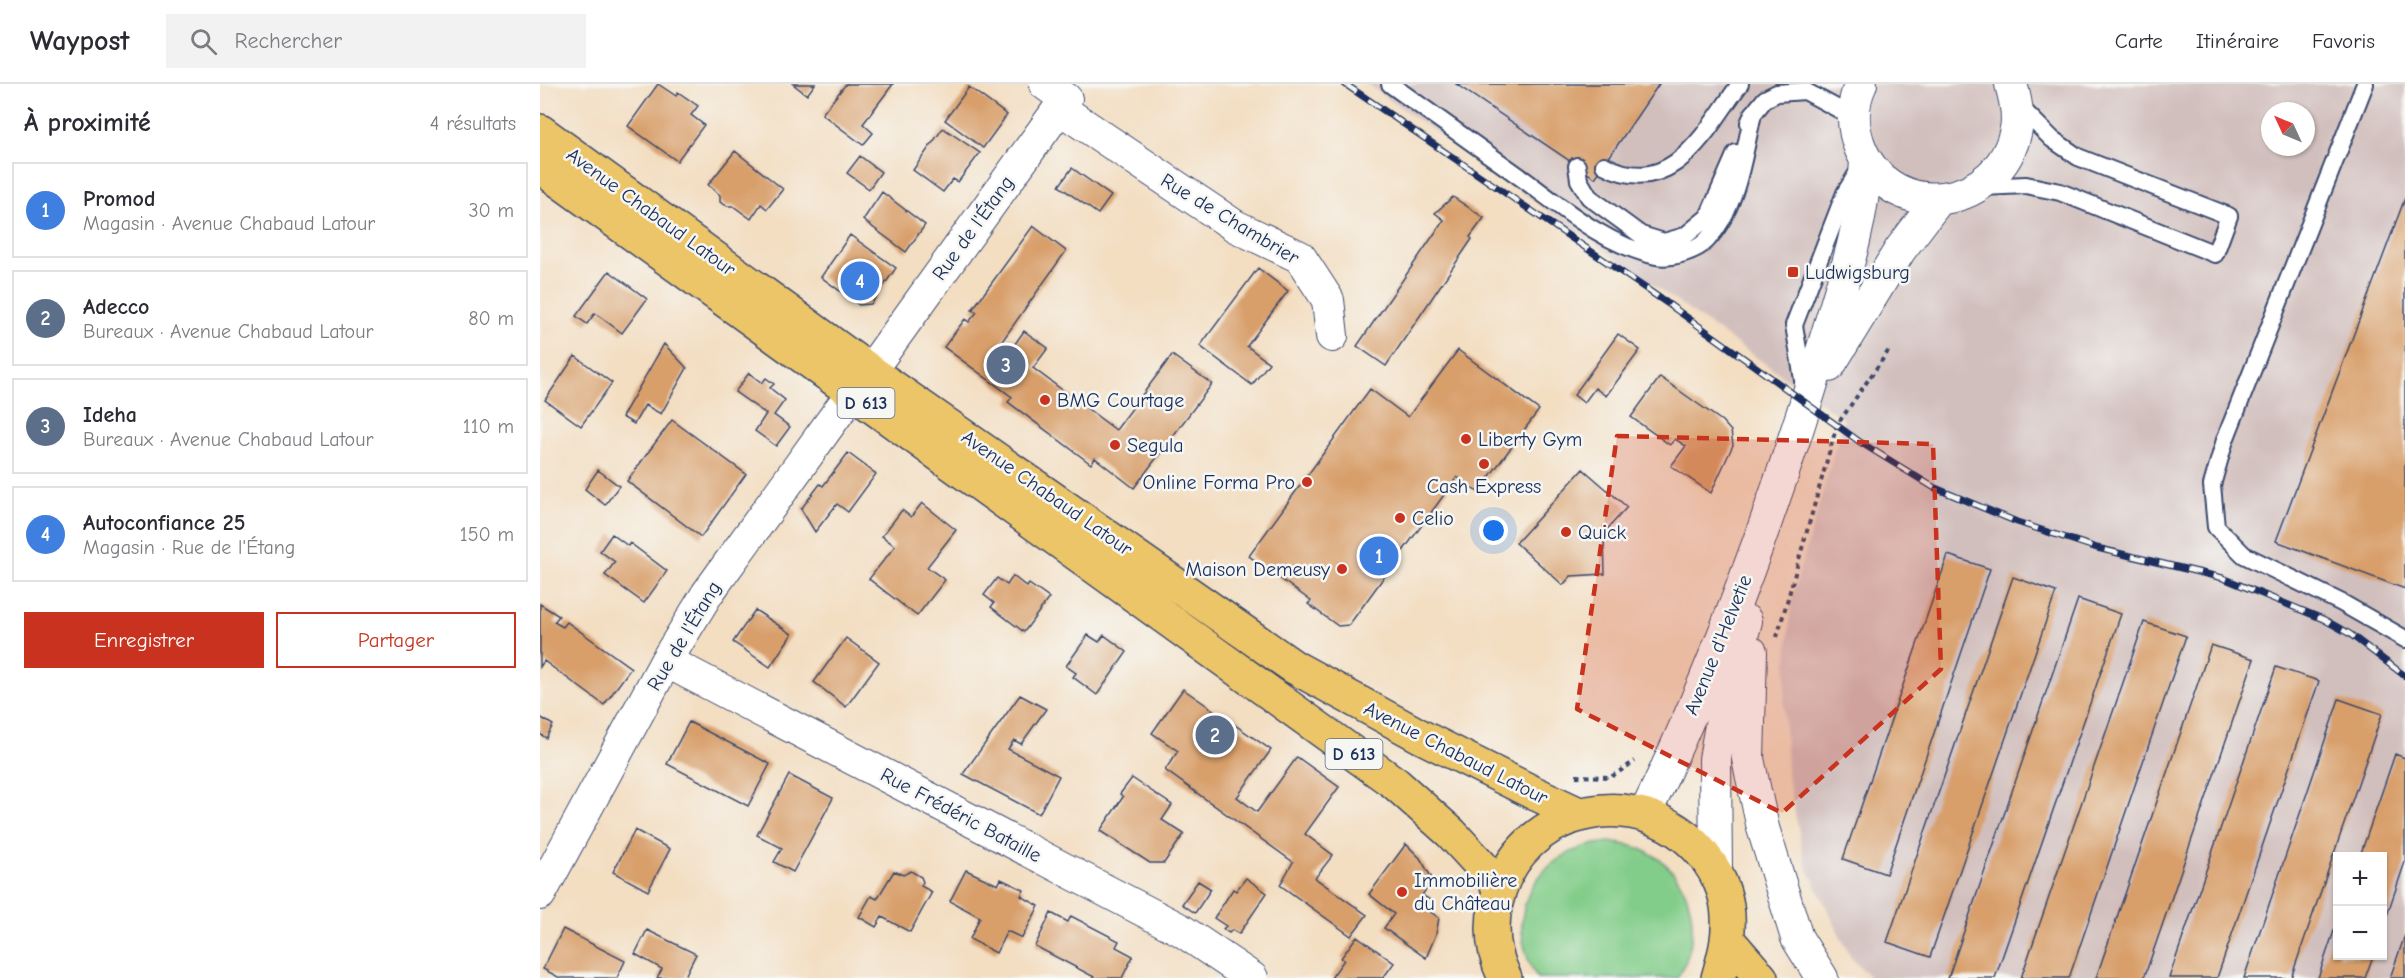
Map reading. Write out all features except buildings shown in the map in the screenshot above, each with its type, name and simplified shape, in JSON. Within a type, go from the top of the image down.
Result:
[{"type":"main road","name":"Avenue Chabaud Latour","points":[[540,131],[856,388],[1294,667],[1431,742],[1579,814]]},
{"type":"main road","name":"Avenue Chabaud Latour","points":[[540,167],[856,388],[1396,784],[1451,833],[1500,886]]},
{"type":"main road","points":[[1505,978],[1498,965],[1494,948],[1492,920],[1500,886],[1518,854],[1546,829],[1579,814],[1612,809],[1645,814],[1673,827],[1697,846],[1716,872],[1727,906],[1728,940],[1718,978]]},
{"type":"main road","points":[[1728,940],[1761,978]]},
{"type":"street","points":[[1861,84],[1853,117],[1856,140],[1866,160],[1879,177],[1897,190],[1917,197],[1939,199],[1960,196],[1978,187],[1997,171],[2010,151],[2017,127],[2013,93]]},
{"type":"street","name":"Rue de Chambrier","points":[[1062,94],[1235,226],[1300,257],[1328,300],[1332,336]]},
{"type":"street","name":"Rue de l'Étang","points":[[540,894],[666,661],[707,594],[856,388],[1062,94]]},
{"type":"street","name":"Avenue d'Helvetie","points":[[1645,814],[1679,743],[1751,563],[1806,402],[1859,227],[1865,187],[1866,160]]},
{"type":"street","name":"Avenue d'Helvetie","points":[[1806,402],[1900,250],[1939,199]]},
{"type":"street","name":"Avenue d'Helvetie","points":[[1716,872],[1715,759],[1725,702],[1782,472]]},
{"type":"street","name":"Avenue d'Helvetie","points":[[1752,597],[1748,759],[1763,828],[1797,938],[1822,978]]},
{"type":"street","name":"Rue Frédéric Bataille","points":[[666,661],[1181,930],[1252,978]]},
{"type":"lane","points":[[1390,84],[1577,218],[1620,244],[1659,257],[1684,253],[1706,242],[1723,219],[1736,186],[1753,114]]},
{"type":"lane","points":[[1604,165],[1615,171],[1641,175],[1656,173],[1674,166],[1694,146],[1740,84]]},
{"type":"lane","points":[[2365,84],[2225,440],[2212,484],[2217,527],[2244,555],[2342,603],[2405,639]]},
{"type":"lane","points":[[1577,166],[1579,180],[1589,197],[1641,235],[1664,242],[1686,236],[1708,217],[1753,114],[1765,99],[1777,93],[1805,91],[1853,117]]},
{"type":"lane","points":[[1978,187],[2026,185],[2060,192],[2216,254],[2229,216],[2078,157],[2052,139],[2013,93]]},
{"type":"path","points":[[1776,643],[1837,425],[1889,350]]},
{"type":"path","points":[[1570,776],[1611,777],[1635,761],[1641,752]]},
{"type":"highlighted area","points":[[1617,436],[1933,444],[1941,669],[1782,813],[1577,709]]},
{"type":"shaded area","points":[[1367,84],[2405,84],[2405,978],[1871,978],[1851,958],[1805,863],[1787,773],[1784,704],[1791,602],[1844,419]]},
{"type":"green space","points":[[1609,842],[1637,847],[1662,861],[1675,874],[1684,890],[1690,907],[1691,944],[1686,961],[1677,978],[1537,978],[1526,954],[1522,930],[1524,908],[1531,888],[1544,871],[1562,857],[1583,847]]},
{"type":"railway","points":[[1345,84],[1667,303],[1860,442],[1933,487],[2017,522],[2097,548],[2223,578],[2323,619],[2350,634],[2405,676]]},
{"type":"place","name":"Ludwigsburg","points":[[1793,272]]},
{"type":"place","name":"Autoconfiance 25","points":[[860,281]]},
{"type":"place","name":"Ideha","points":[[1006,365]]},
{"type":"place","name":"BMG Courtage","points":[[1045,400]]},
{"type":"place","name":"Liberty Gym","points":[[1466,439]]},
{"type":"place","name":"Segula","points":[[1115,445]]},
{"type":"place","name":"Cash Express","points":[[1484,464]]},
{"type":"place","name":"Online Forma Pro","points":[[1307,482]]},
{"type":"place","name":"Celio","points":[[1400,518]]},
{"type":"place","name":"Quick","points":[[1566,532]]},
{"type":"place","name":"Promod","points":[[1379,556]]},
{"type":"place","name":"Maison Demeusy","points":[[1342,569]]},
{"type":"place","name":"Adecco","points":[[1215,735]]},
{"type":"place","name":"Immobilière du Château","points":[[1402,892]]}]
